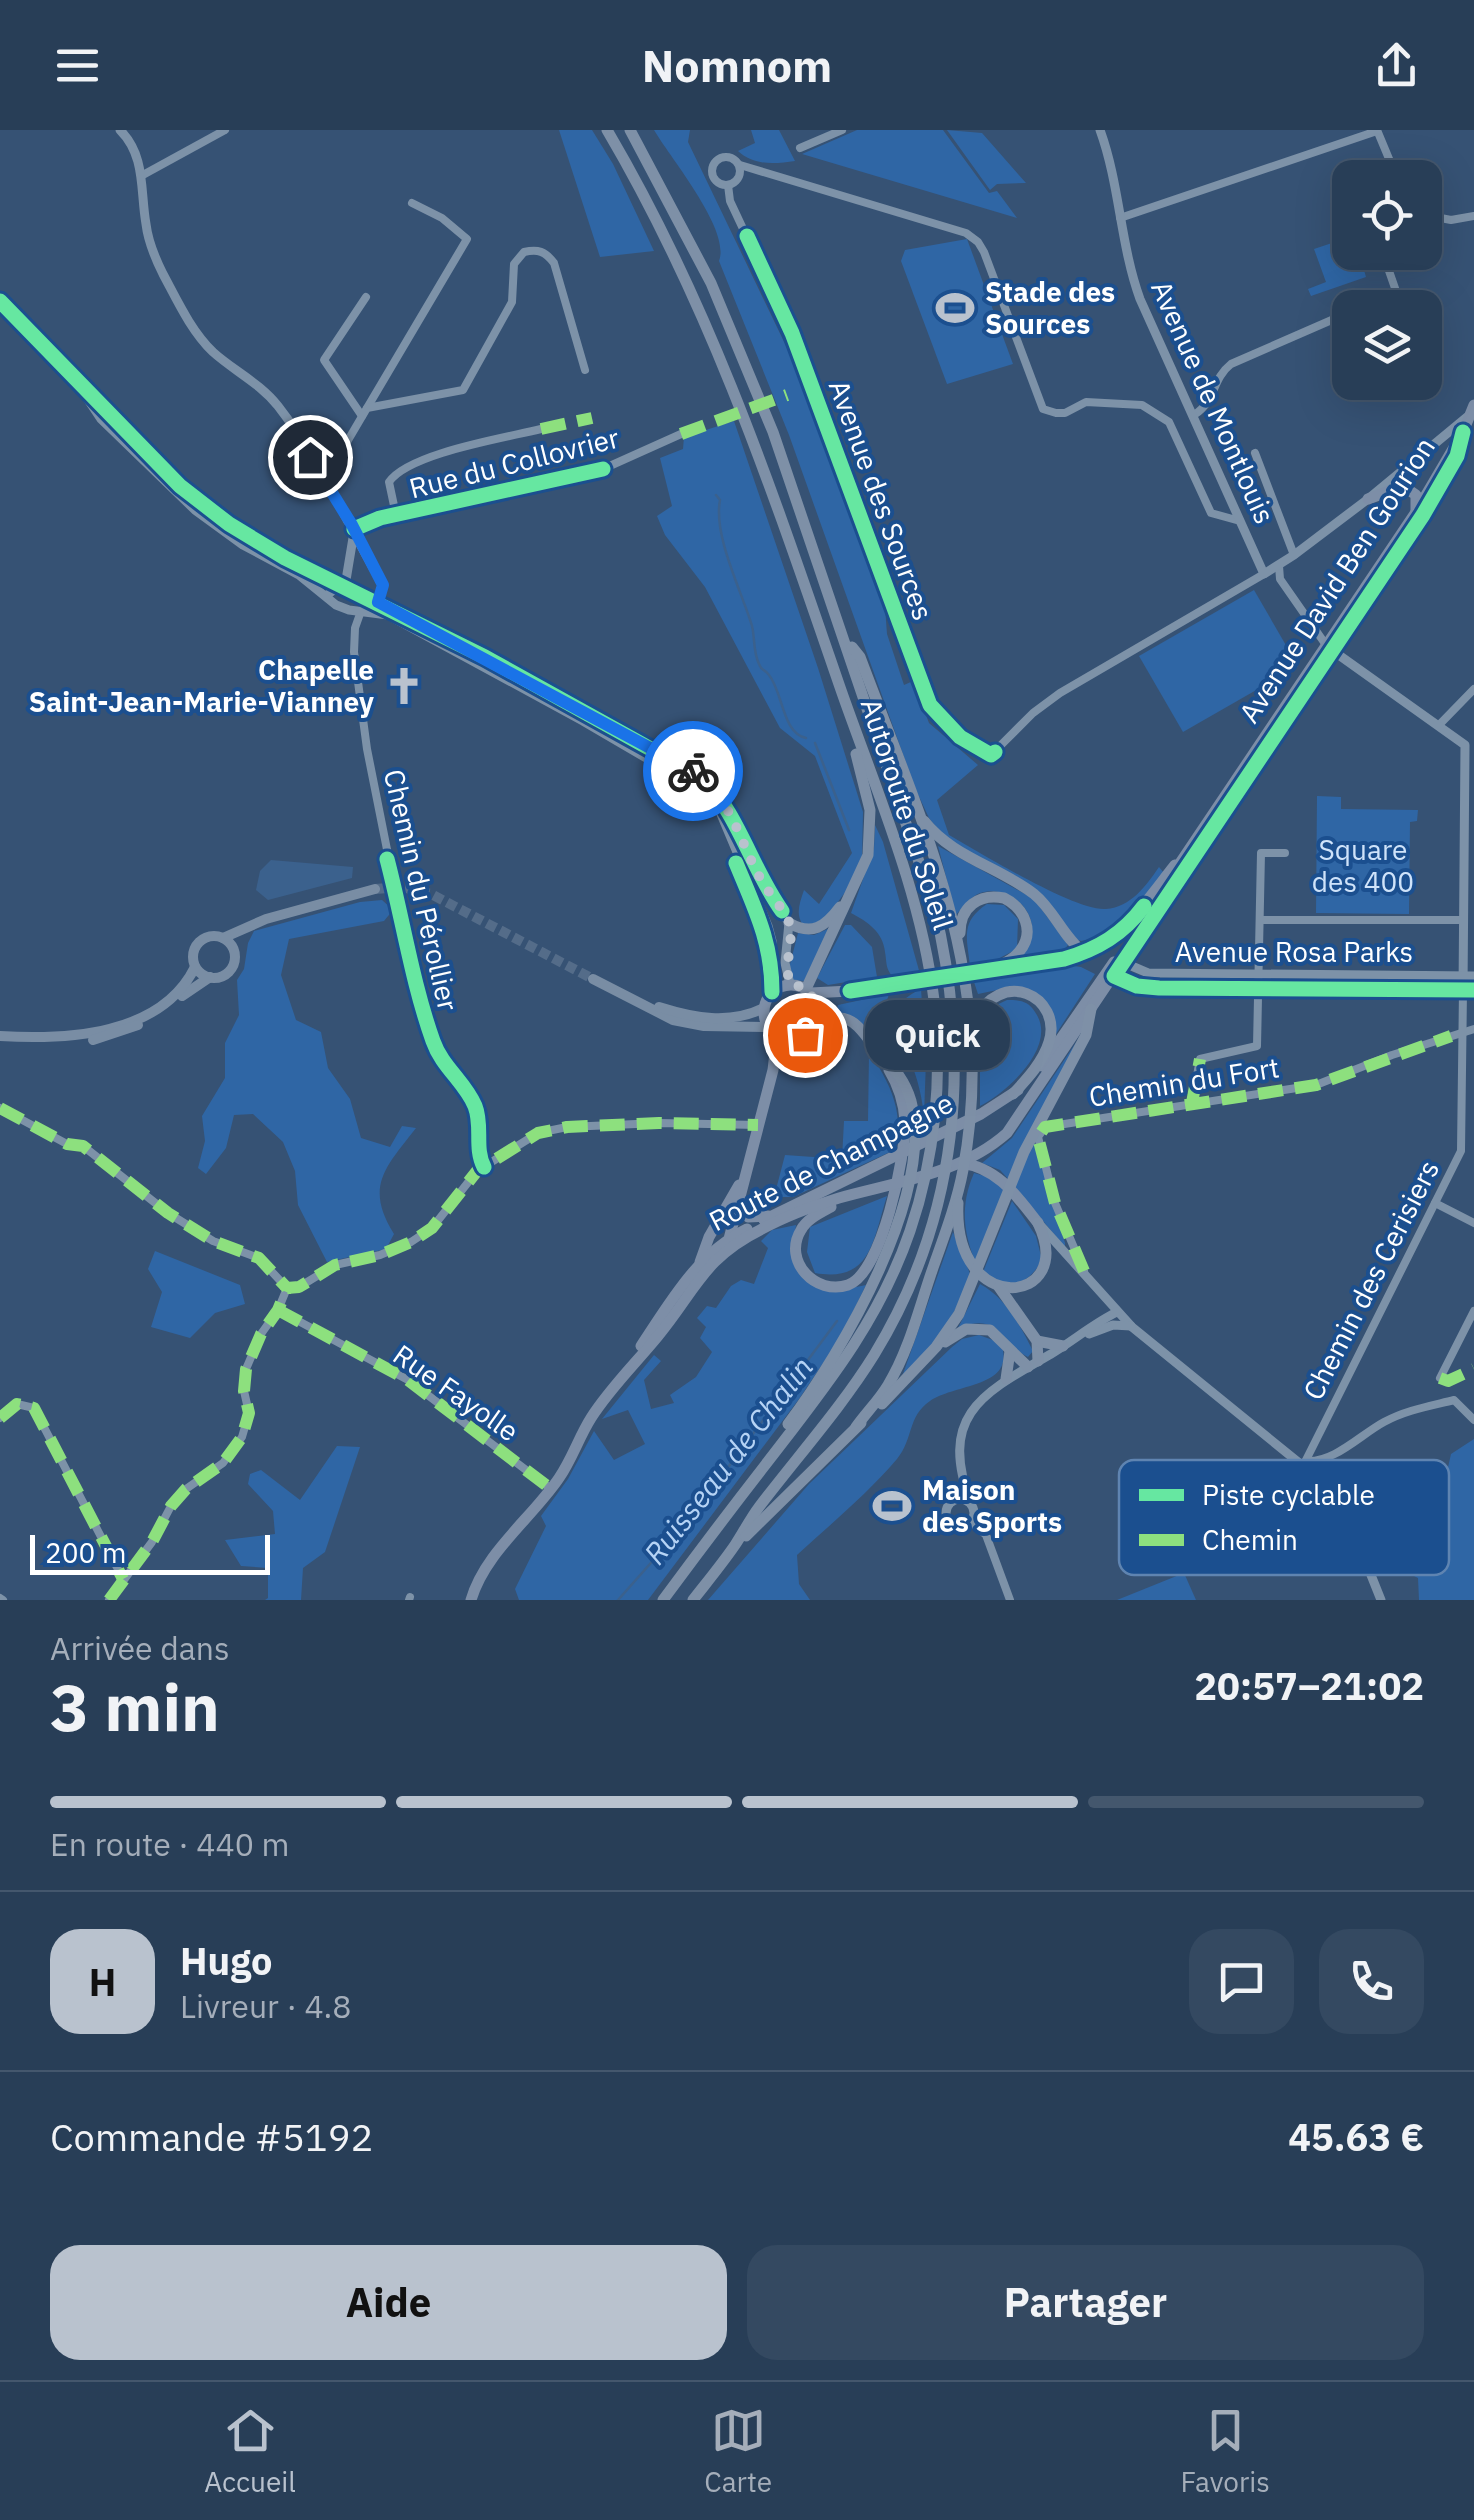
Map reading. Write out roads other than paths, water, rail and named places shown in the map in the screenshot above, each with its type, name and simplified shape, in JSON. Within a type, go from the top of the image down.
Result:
[{"type":"highway","name":"Autoroute du Soleil","points":[[607,130],[660,224],[713,337],[760,454],[905,875],[927,959],[938,1042],[934,1121],[916,1210],[889,1284],[842,1366],[663,1600]]},
{"type":"highway","name":"Autoroute du Soleil","points":[[630,130],[679,218],[744,357],[792,482],[923,870],[940,932],[955,1022],[952,1128],[931,1226],[890,1325],[852,1387],[693,1600]]},
{"type":"highway","points":[[845,639],[860,657],[919,814],[961,948]]},
{"type":"highway","points":[[808,991],[868,855],[870,810],[827,649]]},
{"type":"highway","points":[[919,814],[945,843],[1036,896],[1072,944],[1084,953]]},
{"type":"highway","points":[[789,923],[804,930],[826,925],[853,892]]},
{"type":"highway","points":[[856,1427],[888,1386],[900,1362],[958,1189],[972,1107],[972,1024],[960,922],[974,902],[998,896],[1019,908],[1026,924],[1024,945],[1010,960],[984,972]]},
{"type":"highway","points":[[972,1024],[983,1004],[1004,992],[1026,994],[1045,1009],[1051,1024],[1049,1042],[1036,1067],[1013,1094]]},
{"type":"highway","points":[[920,1366],[963,1306],[1042,1114],[1086,1035],[1091,1009]]},
{"type":"highway","points":[[767,1462],[837,1353],[868,1293],[888,1249],[912,1158],[914,1114],[903,1080],[852,1021],[839,1017],[816,1023]]},
{"type":"highway","points":[[958,1189],[959,1238],[975,1269],[994,1285],[1036,1341],[1064,1346]]},
{"type":"highway","points":[[994,1285],[1011,1289],[1024,1285],[1042,1269],[1047,1248],[1038,1223]]},
{"type":"highway","points":[[735,1545],[950,1337],[966,1329],[990,1330],[1000,1336],[1010,1351],[1033,1364],[1036,1341]]},
{"type":"highway","points":[[1006,1379],[1010,1351]]},
{"type":"main road","name":"Avenue David Ben Gourion","points":[[1033,1095],[1091,1009],[1182,858],[1442,485],[1469,434],[1473,411]]},
{"type":"main road","name":"Avenue David Ben Gourion","points":[[1013,1094],[1043,1065],[1119,961],[1469,434]]},
{"type":"main road","points":[[1368,499],[1403,486],[1416,495],[1416,512]]},
{"type":"main road","points":[[634,999],[703,1018],[734,1018],[764,1008],[772,992],[790,984],[808,991],[909,984],[1084,953],[1132,921],[1182,858]]},
{"type":"main road","points":[[210,978],[196,967],[193,954],[208,937],[222,938],[374,889]]},
{"type":"main road","points":[[233,950],[248,927]]},
{"type":"main road","points":[[0,1036],[66,1042],[110,1036],[148,1020],[210,978],[229,971],[234,961],[233,950],[222,938]]},
{"type":"main road","points":[[23,1038],[83,1036],[122,1024],[162,1004],[184,985],[196,967]]},
{"type":"main road","points":[[592,979],[673,1020],[805,1035],[816,1023],[818,1006],[808,991]]},
{"type":"main road","points":[[715,1260],[730,1238],[773,1070],[778,1033],[764,1008]]},
{"type":"main road","points":[[876,1049],[895,1081],[904,1116],[905,1134],[894,1192],[863,1275],[836,1287],[819,1284],[807,1276],[798,1262],[796,1249],[802,1227],[820,1213],[876,1190]]},
{"type":"main road","name":"Route de Champagne","points":[[471,1600],[484,1570],[552,1489],[588,1421],[700,1262],[730,1238],[981,1114],[1013,1094]]},
{"type":"main road","name":"Route de Champagne","points":[[614,1386],[658,1336],[715,1260],[760,1229],[796,1213],[970,1161],[1006,1133],[1033,1095]]},
{"type":"main road","points":[[970,1161],[1002,1180],[1038,1223]]},
{"type":"main road","points":[[700,1262],[704,1247],[746,1172]]},
{"type":"main road","points":[[740,1201],[741,1210],[748,1217],[777,1213]]},
{"type":"street","points":[[120,130],[135,150],[149,239],[162,272],[193,326],[214,352],[261,386],[280,408],[354,529],[383,585],[378,602],[360,611]]},
{"type":"street","points":[[141,176],[225,130]]},
{"type":"street","points":[[800,148],[842,130]]},
{"type":"street","name":"Avenue de Montlouis","points":[[1100,130],[1140,300],[1264,574]]},
{"type":"street","points":[[1120,218],[1377,130],[1390,160]]},
{"type":"street","name":"Avenue des Sources","points":[[740,165],[729,156],[716,161],[712,170],[715,180],[728,185],[730,201],[792,333],[930,704],[960,737],[991,755],[1033,713],[1060,693],[1264,574]]},
{"type":"street","points":[[728,185],[739,178],[740,165],[966,233],[978,242],[1043,408],[1065,412],[1086,402],[1142,405],[1169,422],[1211,513],[1242,522]]},
{"type":"street","points":[[324,481],[467,239],[442,218],[412,203]]},
{"type":"street","points":[[1442,218],[1474,216]]},
{"type":"street","points":[[365,412],[463,390],[512,302],[514,264],[524,252],[548,254],[554,263],[585,370]]},
{"type":"street","points":[[365,412],[324,360],[366,297]]},
{"type":"street","points":[[0,301],[77,383],[100,419],[210,522],[299,575],[341,608],[388,615],[692,784],[718,807],[768,926],[772,942],[772,992]]},
{"type":"street","points":[[1194,415],[1208,406],[1219,374],[1231,364],[1332,320]]},
{"type":"street","points":[[1264,574],[1368,499],[1473,411]]},
{"type":"street","points":[[396,515],[389,482],[395,473],[436,454],[541,429]]},
{"type":"street","name":"Rue du Collovrier","points":[[354,529],[396,515],[602,469],[681,434]]},
{"type":"street","points":[[1444,439],[1469,434]]},
{"type":"street","points":[[1255,452],[1294,555]]},
{"type":"street","points":[[177,489],[259,544],[526,679],[694,772],[718,794],[758,876],[789,923],[786,963],[790,984]]},
{"type":"street","points":[[326,596],[346,580],[354,529]]},
{"type":"street","points":[[1278,566],[1280,580],[1329,648],[1465,745],[1464,920],[1469,976],[1463,990]]},
{"type":"street","name":"Chemin du Pérollier","points":[[360,611],[354,628],[354,652],[387,860],[433,1042],[447,1069],[472,1101],[478,1124],[478,1156],[484,1166]]},
{"type":"street","points":[[1439,726],[1474,690]]},
{"type":"street","points":[[638,754],[658,753]]},
{"type":"street","points":[[1192,1104],[1200,1060],[1257,1046],[1262,853],[1284,853]]},
{"type":"street","points":[[1260,920],[1464,920]]},
{"type":"street","name":"Avenue Rosa Parks","points":[[1119,961],[1148,973],[1469,976]]},
{"type":"street","name":"Chemin des Cerisiers","points":[[1306,1460],[1461,1151],[1463,990]]},
{"type":"street","name":"Chemin du Fort","points":[[1084,1271],[1055,1204],[1038,1138],[1046,1127],[1316,1085],[1474,1029]]},
{"type":"street","points":[[0,1108],[67,1144],[84,1146],[198,1232],[260,1258],[287,1288]]},
{"type":"street","points":[[287,1288],[298,1287],[335,1265],[380,1255],[411,1242],[432,1228],[484,1166],[527,1138],[552,1129],[758,1125]]},
{"type":"street","points":[[1435,1203],[1474,1223]]},
{"type":"street","points":[[1038,1223],[1132,1327],[1299,1460]]},
{"type":"street","points":[[109,1600],[152,1542],[178,1497],[223,1463],[242,1437],[249,1413],[244,1391],[246,1369],[287,1288]]},
{"type":"street","name":"Rue Fayolle","points":[[278,1310],[408,1380],[552,1489]]},
{"type":"street","points":[[1440,1378],[1474,1310]]},
{"type":"street","points":[[972,1522],[974,1511],[962,1479],[960,1442],[966,1421],[983,1396],[1117,1312]]},
{"type":"street","points":[[1064,1346],[1113,1324],[1132,1327]]},
{"type":"street","points":[[1323,1460],[1384,1422],[1415,1409],[1454,1400],[1474,1420]]},
{"type":"street","points":[[0,1418],[18,1404],[34,1408],[123,1579]]},
{"type":"street","points":[[962,1479],[956,1500],[947,1507],[949,1522],[958,1527],[972,1522]]},
{"type":"street","points":[[956,1500],[971,1504]]},
{"type":"street","points":[[972,1522],[988,1538],[1010,1600]]},
{"type":"street","points":[[1370,1575],[1380,1600]]},
{"type":"waterway","name":"Ruisseau de Chalin","points":[[716,495],[720,500],[724,547],[752,626],[757,659],[774,682],[787,720],[798,735],[806,738]]},
{"type":"waterway","name":"Ruisseau de Chalin","points":[[815,743],[849,830]]},
{"type":"waterway","name":"Ruisseau de Chalin","points":[[618,1600],[688,1521],[837,1321]]},
{"type":"tunnel","points":[[375,889],[402,887],[431,894],[593,979]]},
{"type":"place","name":"Stade des Sources","points":[[955,308]]},
{"type":"place","name":"Chapelle Saint-Jean-Marie-Vianney","points":[[404,686]]},
{"type":"place","name":"Quick","points":[[805,1035]]},
{"type":"place","name":"Maison des Sports","points":[[892,1506]]},
{"type":"park label","name":"Square des 400","points":[[1363,866]]}]
